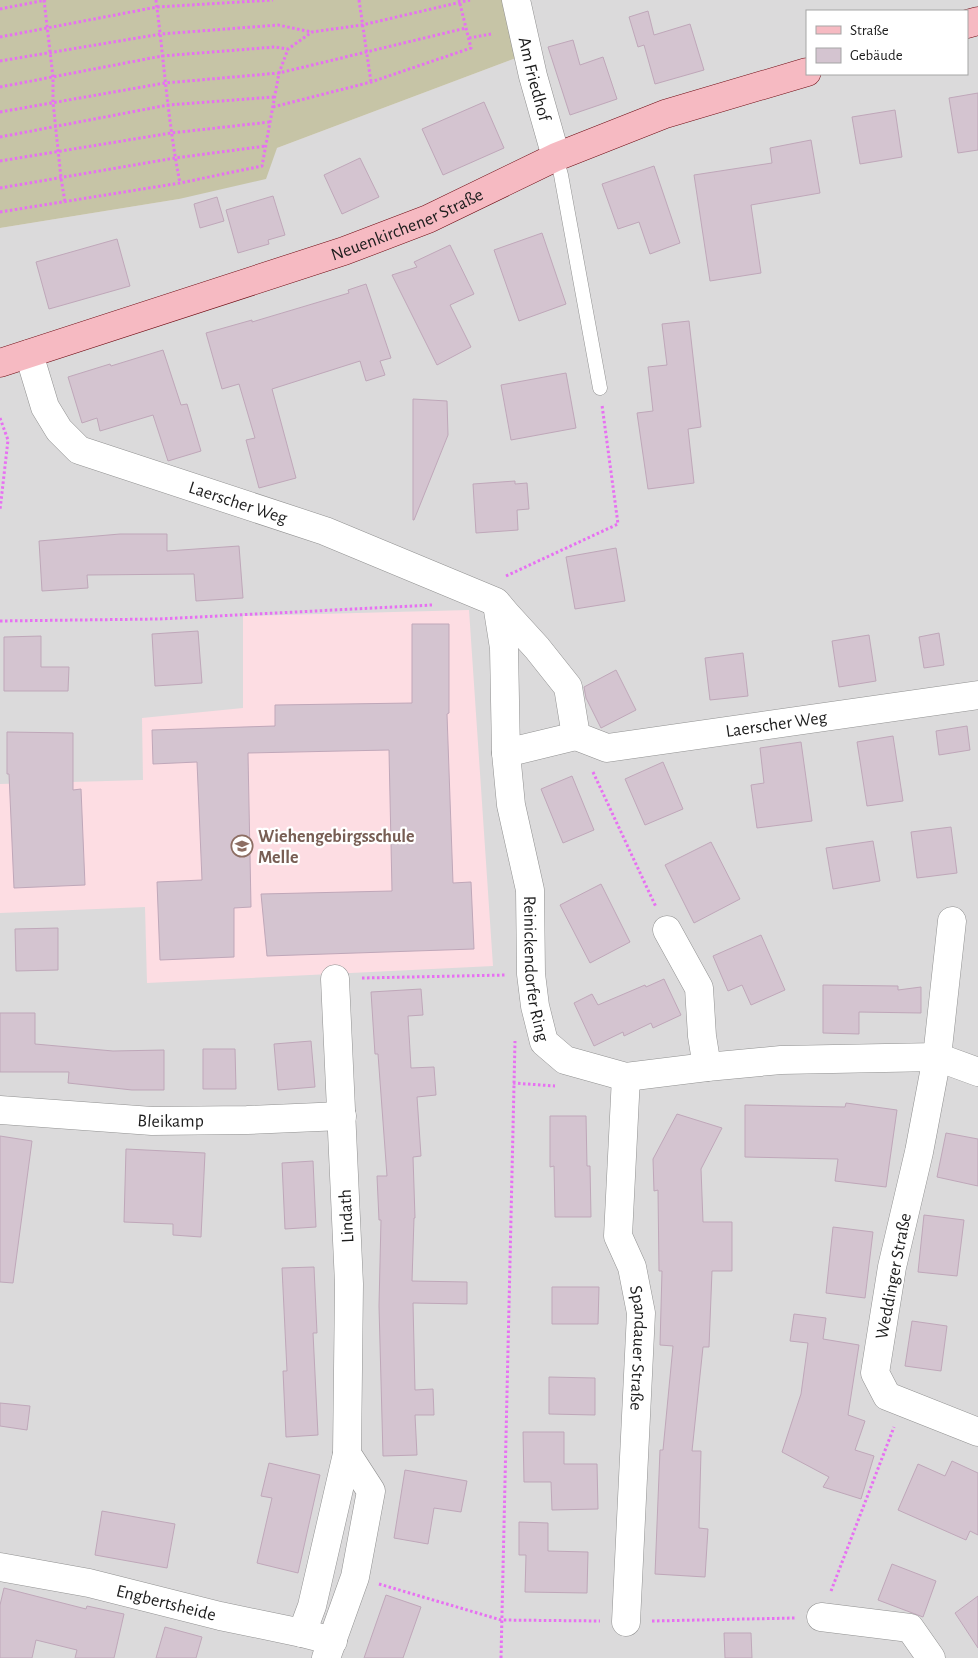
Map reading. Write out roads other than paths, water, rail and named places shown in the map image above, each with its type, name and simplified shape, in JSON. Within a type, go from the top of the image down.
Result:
[{"type":"main road","name":"Neuenkirchener Straße","points":[[0,363],[363,244],[428,219],[556,157],[665,114],[806,72]]},
{"type":"street","name":"Am Friedhof","points":[[516,0],[533,76],[556,157]]},
{"type":"street","name":"Laerscher Weg","points":[[29,354],[45,407],[59,430],[79,450],[325,531],[496,602],[537,648],[568,687],[576,736],[608,748],[978,695]]},
{"type":"street","points":[[496,602],[504,648],[506,753],[576,736]]},
{"type":"street","name":"Reinickendorfer Ring","points":[[506,753],[512,804],[530,890],[532,974],[535,1006],[544,1042],[565,1060],[626,1077],[781,1060],[937,1057],[978,1072]]},
{"type":"street","name":"Weddinger Straße","points":[[952,921],[937,1057],[919,1152],[892,1267],[875,1373],[887,1396],[978,1432]]},
{"type":"street","points":[[667,930],[699,988],[702,1036],[707,1067]]},
{"type":"street","name":"Lindath","points":[[302,1633],[312,1606],[347,1454],[349,1284],[335,979]]},
{"type":"street","name":"Spandauer Straße","points":[[626,1077],[618,1236],[632,1268],[640,1313],[626,1622]]},
{"type":"street","name":"Bleikamp","points":[[0,1110],[152,1121],[342,1116]]},
{"type":"street","points":[[330,1650],[355,1577],[371,1491],[347,1454]]},
{"type":"street","name":"Engbertsheide","points":[[0,1567],[89,1583],[220,1616],[302,1633],[330,1650]]},
{"type":"street","points":[[822,1617],[910,1628],[932,1658]]},
{"type":"lane","points":[[556,157],[561,175],[600,388]]},
{"type":"place","name":"Wiehengebirgsschule Melle","points":[[242,846]]}]
